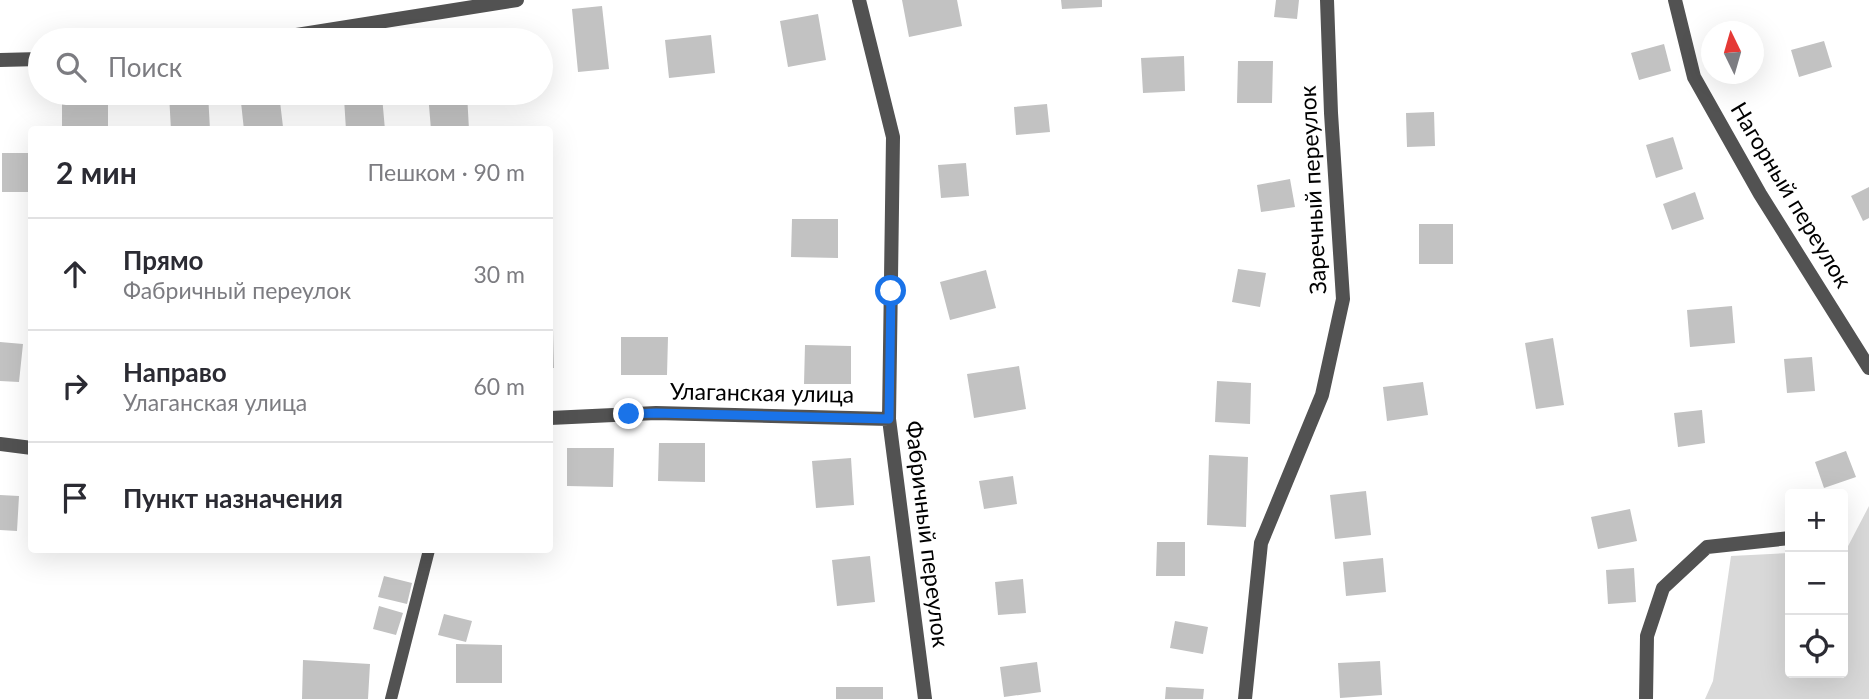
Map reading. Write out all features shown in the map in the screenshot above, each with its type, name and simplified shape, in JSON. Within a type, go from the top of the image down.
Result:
[{"type":"street","points":[[341,28],[517,0]]},
{"type":"street","name":"Фабричный переулок","points":[[859,0],[893,137],[889,419],[925,699]]},
{"type":"street","name":"Заречный переулок","points":[[1245,699],[1261,543],[1322,395],[1343,299],[1327,0]]},
{"type":"street","name":"Нагорный переулок","points":[[1675,0],[1694,77],[1760,194],[1869,368]]},
{"type":"street","points":[[0,60],[28,59]]},
{"type":"street","name":"Улаганская улица","points":[[553,418],[656,413],[889,419]]},
{"type":"street","points":[[0,444],[28,448]]},
{"type":"street","points":[[1646,699],[1647,636],[1663,589],[1707,547],[1785,539]]},
{"type":"lane","points":[[391,699],[428,553]]},
{"type":"shaded area","points":[[1869,506],[1869,699],[1705,699],[1713,681],[1731,556],[1785,553],[1785,678],[1848,678],[1848,546]]},
{"type":"building","points":[[902,0],[957,0],[962,26],[909,37]]},
{"type":"building","points":[[1061,0],[1102,0],[1102,7],[1062,9]]},
{"type":"building","points":[[1276,0],[1299,0],[1297,19],[1274,17]]},
{"type":"building","points":[[602,6],[609,69],[578,72],[572,9]]},
{"type":"building","points":[[818,14],[826,60],[788,67],[780,21]]},
{"type":"building","points":[[711,35],[715,73],[669,78],[665,40]]},
{"type":"building","points":[[1824,41],[1832,67],[1799,77],[1791,50]]},
{"type":"building","points":[[1664,44],[1671,71],[1639,80],[1631,53]]},
{"type":"building","points":[[1184,56],[1185,91],[1143,93],[1141,58]]},
{"type":"building","points":[[1238,61],[1273,61],[1272,103],[1237,103]]},
{"type":"building","points":[[1047,104],[1050,132],[1016,135],[1014,107]]},
{"type":"building","points":[[62,105],[108,105],[108,126],[62,126]]},
{"type":"building","points":[[170,105],[209,105],[210,126],[171,126]]},
{"type":"building","points":[[241,105],[280,105],[283,126],[244,126]]},
{"type":"building","points":[[344,105],[383,105],[385,126],[346,126]]},
{"type":"building","points":[[429,105],[468,105],[469,126],[431,126]]},
{"type":"building","points":[[1434,112],[1435,146],[1407,147],[1406,113]]},
{"type":"building","points":[[1673,137],[1683,169],[1656,178],[1646,145]]},
{"type":"building","points":[[2,153],[28,153],[28,192],[2,192]]},
{"type":"building","points":[[966,163],[969,196],[941,198],[938,165]]},
{"type":"building","points":[[1290,179],[1295,207],[1261,212],[1257,185]]},
{"type":"building","points":[[1869,187],[1869,218],[1863,221],[1851,196]]},
{"type":"building","points":[[1695,192],[1704,219],[1672,230],[1663,204]]},
{"type":"building","points":[[792,219],[838,219],[838,258],[791,257]]},
{"type":"building","points":[[1419,224],[1453,224],[1453,264],[1419,264]]},
{"type":"building","points":[[1238,269],[1266,273],[1260,307],[1232,302]]},
{"type":"building","points":[[986,270],[996,308],[950,320],[940,282]]},
{"type":"building","points":[[1732,306],[1735,343],[1690,347],[1687,310]]},
{"type":"building","points":[[621,337],[668,337],[667,375],[621,375]]},
{"type":"building","points":[[1553,338],[1564,405],[1536,409],[1525,343]]},
{"type":"building","points":[[0,342],[23,344],[19,382],[0,381]]},
{"type":"building","points":[[805,345],[851,346],[851,384],[804,384]]},
{"type":"building","points":[[1812,357],[1815,391],[1787,393],[1784,359]]},
{"type":"building","points":[[1019,366],[1026,409],[974,418],[967,374]]},
{"type":"building","points":[[1217,381],[1251,383],[1250,424],[1215,422]]},
{"type":"building","points":[[1423,382],[1428,415],[1387,421],[1383,387]]},
{"type":"building","points":[[1702,410],[1705,443],[1678,447],[1674,413]]},
{"type":"building","points":[[659,443],[705,443],[705,482],[658,481]]},
{"type":"building","points":[[567,448],[614,448],[613,487],[567,486]]},
{"type":"building","points":[[1846,451],[1856,477],[1824,488],[1815,462]]},
{"type":"building","points":[[1209,455],[1248,457],[1246,527],[1207,525]]},
{"type":"building","points":[[851,458],[854,505],[816,508],[812,461]]},
{"type":"building","points":[[1013,476],[1017,504],[984,509],[979,481]]},
{"type":"building","points":[[1366,491],[1371,535],[1335,539],[1330,495]]},
{"type":"building","points":[[0,495],[19,496],[17,531],[0,530]]},
{"type":"building","points":[[1630,509],[1637,541],[1598,549],[1591,517]]},
{"type":"building","points":[[1157,542],[1185,542],[1185,576],[1156,576]]},
{"type":"building","points":[[870,556],[875,602],[837,606],[832,560]]},
{"type":"building","points":[[1383,558],[1386,592],[1346,596],[1343,562]]},
{"type":"building","points":[[1634,568],[1636,602],[1608,604],[1606,570]]},
{"type":"building","points":[[384,576],[412,583],[407,604],[378,597]]},
{"type":"building","points":[[1023,579],[1026,613],[998,615],[995,582]]},
{"type":"building","points":[[379,606],[403,613],[396,635],[373,629]]},
{"type":"building","points":[[444,614],[472,621],[466,642],[438,635]]},
{"type":"building","points":[[1175,621],[1208,627],[1203,654],[1170,648]]},
{"type":"building","points":[[456,644],[502,645],[502,683],[456,683]]},
{"type":"building","points":[[303,660],[370,664],[368,699],[302,699]]},
{"type":"building","points":[[1380,661],[1382,695],[1340,698],[1338,663]]},
{"type":"building","points":[[1037,662],[1041,692],[1004,697],[1000,667]]},
{"type":"building","points":[[836,687],[883,687],[883,699],[836,699]]},
{"type":"building","points":[[1166,687],[1204,689],[1203,699],[1165,699]]},
{"type":"route","points":[[629,414],[889,419],[891,291]]}]
